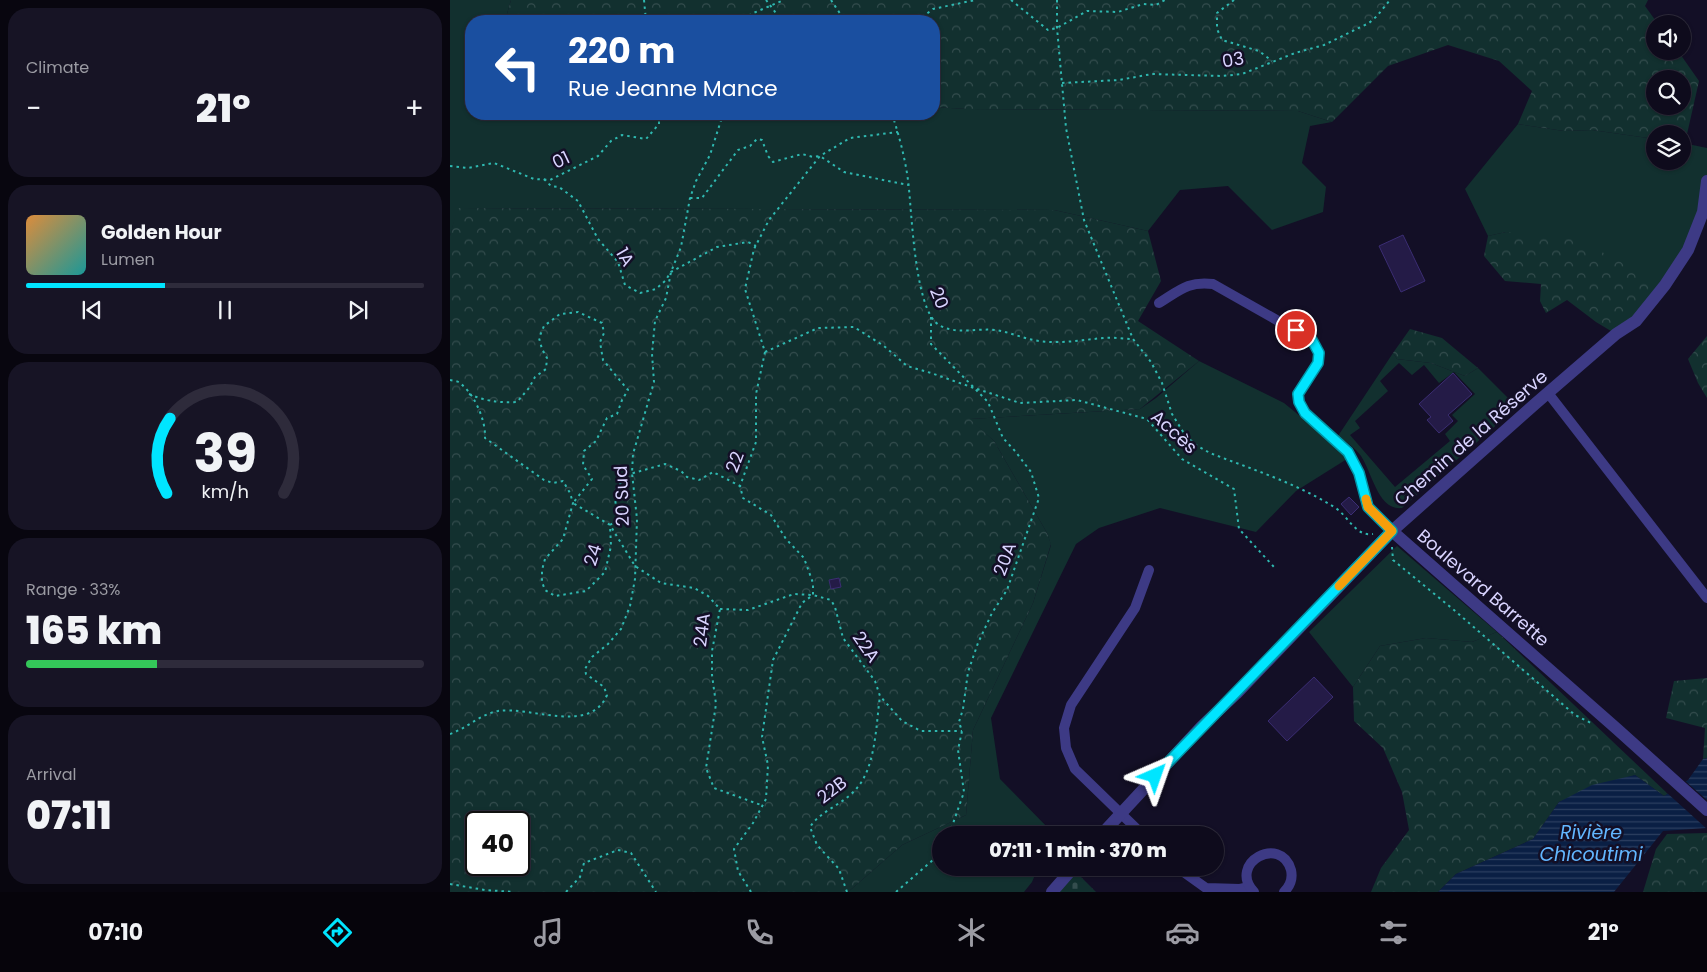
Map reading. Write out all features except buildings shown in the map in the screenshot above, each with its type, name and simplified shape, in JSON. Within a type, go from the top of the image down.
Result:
[{"type":"street","name":"Chemin de la Réserve","points":[[1109,826],[1202,726],[1236,694],[1392,531],[1616,334],[1636,320],[1665,285],[1688,250],[1702,212],[1707,181]]},
{"type":"street","points":[[1160,303],[1189,284],[1203,282],[1213,284],[1312,340],[1319,353],[1318,363],[1298,394],[1299,402],[1305,413],[1348,452],[1359,473],[1368,507],[1392,531]]},
{"type":"street","points":[[1548,393],[1707,598]]},
{"type":"street","name":"Boulevard Barrette","points":[[1392,531],[1707,810]]},
{"type":"street","points":[[1133,826],[1075,769],[1066,748],[1064,728],[1071,705],[1136,608],[1149,570]]},
{"type":"street","points":[[1189,876],[1206,888],[1251,889],[1247,878],[1252,862],[1258,856],[1267,853],[1276,854],[1289,865],[1292,874],[1291,884],[1284,892]]},
{"type":"street","points":[[1052,892],[1066,876]]},
{"type":"path","points":[[644,0],[645,15]]},
{"type":"path","points":[[766,0],[777,15]]},
{"type":"path","points":[[750,15],[784,0]]},
{"type":"path","points":[[831,0],[841,15]]},
{"type":"path","points":[[925,15],[933,9],[975,0]]},
{"type":"path","points":[[1011,0],[1048,30],[1057,28],[1087,11],[1118,12],[1143,4],[1156,5],[1165,0]]},
{"type":"path","points":[[1234,0],[1217,13],[1217,29],[1222,40],[1259,51],[1273,62]]},
{"type":"path","name":"03","points":[[1062,83],[1119,80],[1152,74],[1222,76],[1242,74],[1294,53],[1324,45],[1369,23],[1378,16],[1390,0]]},
{"type":"path","name":"01","points":[[450,166],[468,168],[494,164],[534,179],[550,180],[598,156],[611,141],[622,135],[639,136],[646,139],[658,124],[658,120]]},
{"type":"path","name":"20 Sud","points":[[450,734],[490,713],[499,711],[520,710],[572,718],[593,712],[604,702],[607,695],[604,687],[586,674],[586,669],[592,657],[608,644],[621,629],[630,606],[636,566],[636,519],[632,473],[633,454],[654,382],[652,354],[655,321],[666,298],[671,272],[682,247],[690,198],[696,181],[710,156],[721,120]]},
{"type":"path","name":"20","points":[[894,120],[908,186],[918,277],[924,302],[931,318],[952,330],[995,330],[1039,341],[1065,342],[1105,338],[1134,339]]},
{"type":"path","name":"22","points":[[812,595],[813,583],[804,558],[786,539],[771,515],[743,498],[740,486],[756,442],[756,394],[765,352],[745,289],[756,246],[769,220],[820,156],[850,138],[898,132]]},
{"type":"path","points":[[690,198],[702,198],[738,150],[750,146],[757,139],[762,140],[768,156],[773,162],[802,154],[813,157],[820,156],[844,172],[908,186]]},
{"type":"path","name":"1A","points":[[544,179],[551,186],[558,187],[578,201],[598,239],[618,262],[625,285],[640,293],[656,289],[671,272],[717,247],[748,242],[756,246]]},
{"type":"path","points":[[469,394],[486,401],[517,402],[529,388],[535,377],[546,369],[547,358],[539,338],[544,326],[560,314],[578,312],[602,323],[604,333],[600,342],[603,360],[628,390],[617,414],[607,418],[596,441],[584,451],[583,465],[592,479],[573,503]]},
{"type":"path","name":"20A","points":[[931,318],[931,344],[988,402],[1003,438],[1031,472],[1039,498],[1007,590],[992,613],[968,672],[963,709],[959,722],[962,731],[958,750],[964,792],[952,826]]},
{"type":"path","points":[[765,352],[818,328],[854,327],[884,346],[907,366],[931,372],[974,388]]},
{"type":"path","points":[[450,380],[460,383],[469,394],[486,427],[485,438],[544,480],[553,483],[563,481],[570,492],[573,503]]},
{"type":"path","name":"Accès","points":[[974,388],[1020,403],[1078,400],[1147,420],[1182,459],[1234,489],[1239,529],[1274,567]]},
{"type":"path","points":[[632,473],[665,464],[681,470],[687,477],[699,480],[713,472],[740,486]]},
{"type":"path","name":"24","points":[[573,503],[564,539],[545,559],[542,570],[542,582],[545,590],[555,596],[586,591],[605,572],[611,546],[610,525],[618,520],[615,499],[623,476],[632,473]]},
{"type":"path","name":"24A","points":[[573,503],[610,525],[636,566],[661,583],[694,588],[708,596],[720,608],[712,651],[712,675],[716,704],[706,768],[714,788],[762,806]]},
{"type":"path","name":"Boulevard Barrette","points":[[1392,531],[1393,560],[1575,715],[1596,726]]},
{"type":"path","name":"22A","points":[[720,608],[748,610],[794,594],[812,595],[831,600],[835,606],[843,638],[875,681],[880,696],[902,721],[921,731],[962,731]]},
{"type":"path","points":[[751,892],[738,871],[734,849],[753,823],[766,799],[768,765],[762,737],[773,660],[802,603],[812,595]]},
{"type":"path","name":"22B","points":[[847,892],[839,869],[817,845],[810,827],[815,818],[832,810],[857,788],[870,764],[880,696]]},
{"type":"path","points":[[566,892],[580,877],[584,864],[618,850],[631,853],[656,892]]},
{"type":"path","points":[[896,892],[932,861]]},
{"type":"path","points":[[450,884],[484,890],[514,892]]},
{"type":"green space","points":[[450,0],[511,0],[507,15],[465,15],[465,120],[940,120],[940,107],[1298,111],[1332,122],[1310,126],[1302,163],[1326,187],[1323,212],[1272,230],[1228,186],[1180,190],[1148,231],[1054,210],[458,208],[450,236]]},
{"type":"green space","points":[[511,0],[1648,0],[1645,6],[1652,15],[1646,15],[1646,60],[1684,60],[1699,81],[1689,125],[1646,125],[1646,138],[1592,130],[1564,131],[1518,124],[1532,91],[1499,61],[1448,45],[1388,66],[1332,122],[1298,111],[940,107],[940,15],[507,15]]},
{"type":"green space","points":[[1518,124],[1564,131],[1592,130],[1646,138],[1646,170],[1691,170],[1691,145],[1707,148],[1707,217],[1665,285],[1506,232],[1488,236],[1465,189]]},
{"type":"green space","points":[[457,208],[1054,210],[1148,231],[1161,281],[1138,321],[1199,361],[1140,409],[970,419],[994,441],[1047,533],[1051,544],[1033,603],[973,730],[966,815],[943,826],[932,826],[932,831],[902,845],[848,892],[450,892],[450,236]]},
{"type":"green space","points":[[1506,232],[1579,240],[1665,285],[1616,334],[1596,322],[1567,300],[1546,313],[1540,301],[1541,284],[1505,281],[1484,256],[1488,236]]},
{"type":"green space","points":[[1410,329],[1442,338],[1478,368],[1465,376],[1431,363],[1397,359],[1393,353]]},
{"type":"green space","points":[[1707,336],[1707,398],[1698,383],[1688,359]]},
{"type":"green space","points":[[1393,353],[1397,359],[1431,363],[1465,376],[1478,368],[1517,407],[1402,508],[1394,507],[1381,497],[1361,456],[1338,436]],"holes":[[[1399,363],[1412,375],[1424,365],[1439,383],[1454,372],[1475,394],[1452,415],[1458,421],[1445,434],[1450,441],[1395,487],[1350,435],[1360,428],[1355,421],[1388,391],[1380,381]]]},
{"type":"green space","points":[[1199,361],[1284,403],[1333,443],[1347,459],[1296,491],[1256,532],[1160,508],[1099,528],[1076,544],[991,718],[1000,779],[1046,826],[943,826],[966,815],[973,730],[1033,603],[1051,545],[1047,533],[994,441],[969,419],[1140,409],[1156,398]]},
{"type":"green space","points":[[1397,546],[1497,632],[1472,642],[1426,638],[1380,646],[1353,687],[1309,632]]},
{"type":"green space","points":[[1497,632],[1668,794],[1664,796],[1635,775],[1559,802],[1533,839],[1456,874],[1438,892],[1371,892],[1381,868],[1409,830],[1402,792],[1383,748],[1354,721],[1353,687],[1380,646],[1426,638],[1472,642]]},
{"type":"green space","points":[[1707,678],[1707,758],[1703,759],[1705,728],[1666,718],[1674,681]]},
{"type":"green space","points":[[932,831],[932,876],[1035,876],[1024,892],[848,892],[902,845]]},
{"type":"green space","points":[[1707,833],[1707,892],[1643,892],[1656,849],[1667,834]]},
{"type":"green space","points":[[1065,876],[1080,876],[1096,892],[1052,892]]},
{"type":"water","name":"Rivière Chicoutimi","points":[[1707,758],[1707,828],[1663,831],[1614,892],[1438,892],[1456,874],[1533,839],[1559,802],[1592,785],[1635,775],[1664,796],[1688,780],[1703,759]]},
{"type":"pier","points":[[1684,780],[1707,800],[1707,829],[1666,792]]},
{"type":"slow traffic","points":[[1339,586],[1392,531],[1368,507],[1366,499]]},
{"type":"route","points":[[1155,776],[1392,531],[1368,507],[1359,473],[1348,452],[1305,413],[1299,402],[1298,394],[1318,363],[1319,353],[1312,340],[1296,330]]}]
